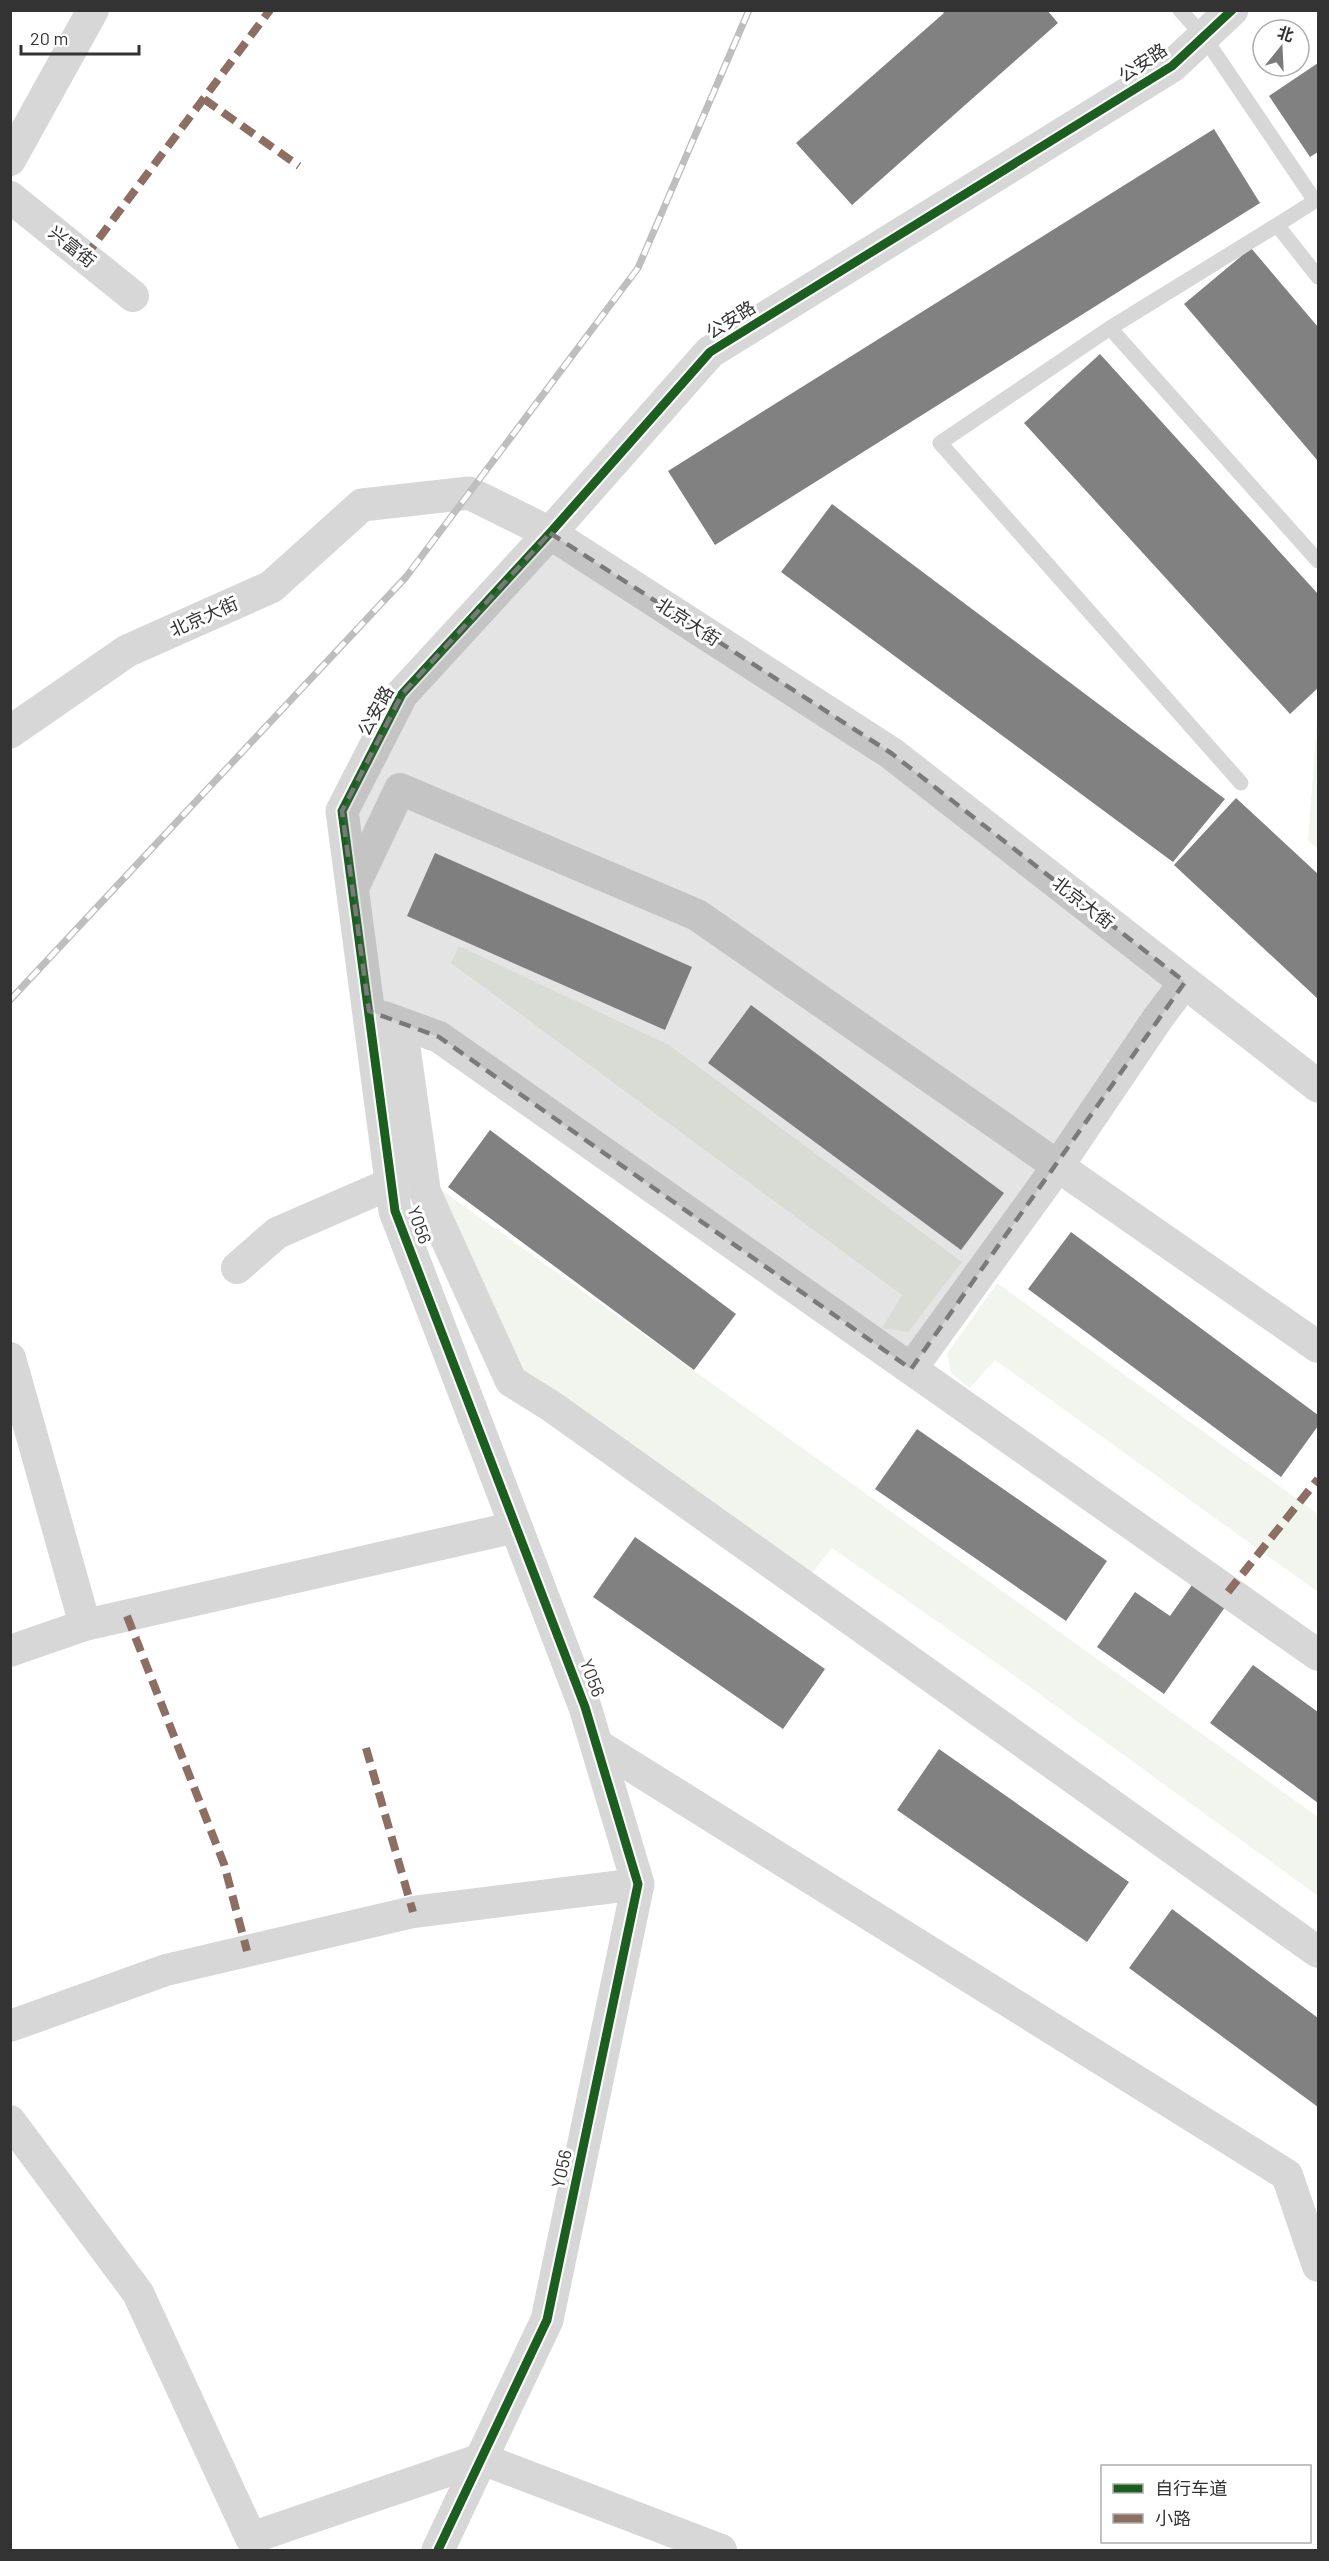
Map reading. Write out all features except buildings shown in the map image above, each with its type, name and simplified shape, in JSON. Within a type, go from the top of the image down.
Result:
[{"type":"street","points":[[10,160],[93,10]]},
{"type":"street","name":"公安路","points":[[342,811],[402,694],[550,533],[710,352],[1172,66],[1232,10]]},
{"type":"street","name":"兴富街","points":[[10,198],[133,296]]},
{"type":"street","name":"北京大街","points":[[10,732],[127,651],[270,587],[362,505],[469,493],[550,533],[891,753],[1318,1086]]},
{"type":"street","points":[[353,888],[400,789],[697,915],[1318,1347]]},
{"type":"street","name":"Y056","points":[[342,811],[395,1211],[585,1707],[638,1884],[547,2320],[438,2550]]},
{"type":"street","points":[[911,1369],[1058,1166],[1185,982]]},
{"type":"street","points":[[369,1011],[439,1037],[1318,1655]]},
{"type":"street","points":[[401,1023],[425,1192],[511,1381],[551,1406],[1318,1952]]},
{"type":"street","points":[[237,1268],[277,1233],[392,1183]]},
{"type":"street","points":[[10,1358],[85,1625]]},
{"type":"street","points":[[10,1651],[85,1625],[516,1527]]},
{"type":"street","points":[[596,1744],[1287,2175],[1318,2266]]},
{"type":"street","points":[[10,2026],[166,1970],[412,1912],[638,1884]]},
{"type":"street","points":[[10,2121],[138,2293],[249,2544],[482,2459],[721,2550]]},
{"type":"lane","points":[[1180,10],[1204,37],[1317,200],[1110,328],[940,442],[1241,783]]},
{"type":"lane","points":[[1277,225],[1318,277]]},
{"type":"lane","points":[[1110,328],[1318,561]]},
{"type":"highlighted area","points":[[550,533],[891,753],[1185,982],[911,1369],[439,1037],[369,1011],[342,811],[402,694]]},
{"type":"shaded area","points":[[1318,707],[1318,849],[1308,841]]},
{"type":"shaded area","points":[[459,946],[669,1045],[962,1262],[908,1332],[882,1328],[902,1295],[451,963]]},
{"type":"shaded area","points":[[440,1189],[1318,1817],[1318,1896],[1001,1666],[832,1548],[809,1577],[520,1372]]},
{"type":"shaded area","points":[[997,1283],[1318,1514],[1318,1592],[995,1360],[970,1388],[951,1373],[947,1354]]},
{"type":"railway","points":[[10,1000],[406,577],[638,268],[749,10]]},
{"type":"marked path","points":[[85,257],[270,10]]},
{"type":"marked path","points":[[204,99],[299,166]]},
{"type":"marked path","points":[[1228,1592],[1318,1479]]},
{"type":"marked path","points":[[127,1616],[224,1864],[247,1951]]},
{"type":"marked path","points":[[366,1748],[413,1912]]},
{"type":"cycle path","points":[[438,2550],[547,2320],[638,1884],[585,1707],[395,1211],[342,811],[402,694],[550,533],[710,352],[1172,66],[1232,10]]}]
